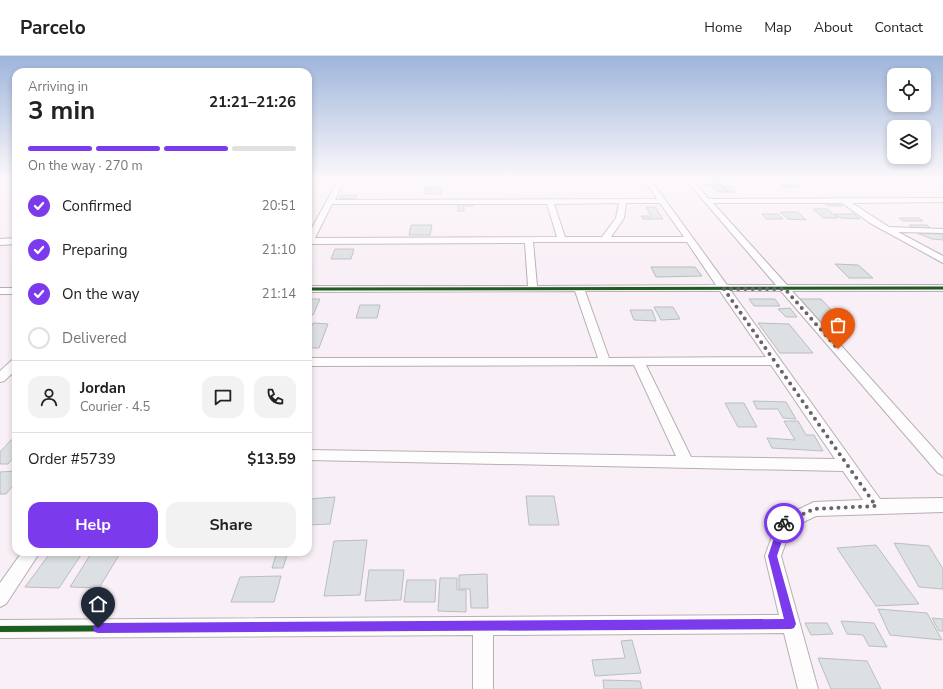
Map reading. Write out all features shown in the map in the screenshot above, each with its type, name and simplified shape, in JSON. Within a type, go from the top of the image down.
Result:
[{"type":"street","points":[[312,236],[327,209]]},
{"type":"street","points":[[552,209],[562,239]]},
{"type":"street","points":[[605,239],[620,218],[622,209]]},
{"type":"street","points":[[667,209],[876,506]]},
{"type":"street","points":[[715,209],[943,469]]},
{"type":"street","points":[[856,209],[887,229],[943,260]]},
{"type":"street","points":[[887,229],[943,231]]},
{"type":"street","points":[[312,242],[562,239],[690,240]]},
{"type":"street","points":[[529,240],[533,290]]},
{"type":"street","points":[[0,242],[12,242]]},
{"type":"street","points":[[312,289],[533,290],[943,288]]},
{"type":"street","points":[[579,289],[605,362]]},
{"type":"street","points":[[0,291],[12,291]]},
{"type":"street","points":[[312,362],[774,361]]},
{"type":"street","points":[[638,362],[686,462]]},
{"type":"street","points":[[0,364],[12,363]]},
{"type":"street","points":[[0,378],[12,367]]},
{"type":"street","points":[[312,455],[847,465]]},
{"type":"street","points":[[808,689],[773,556],[784,524],[814,509],[876,506],[943,506]]},
{"type":"street","points":[[0,598],[29,556]]},
{"type":"street","points":[[0,629],[791,624]]},
{"type":"street","points":[[482,626],[483,689]]},
{"type":"building","points":[[458,209],[464,209],[464,211],[458,211]]},
{"type":"building","points":[[647,209],[656,209],[663,219],[643,219],[641,216],[651,216]]},
{"type":"building","points":[[813,209],[827,209],[838,218],[824,218]]},
{"type":"building","points":[[780,212],[798,212],[806,220],[788,219]]},
{"type":"building","points":[[762,214],[778,214],[783,219],[766,219]]},
{"type":"building","points":[[835,214],[854,214],[860,219],[841,218]]},
{"type":"building","points":[[899,218],[919,218],[923,221],[903,221]]},
{"type":"building","points":[[411,225],[432,225],[430,235],[409,235]]},
{"type":"building","points":[[909,225],[927,225],[931,229],[913,228]]},
{"type":"building","points":[[917,233],[943,234],[943,240],[932,239]]},
{"type":"building","points":[[335,249],[354,249],[351,259],[331,259]]},
{"type":"building","points":[[835,264],[858,265],[873,278],[849,278]]},
{"type":"building","points":[[651,267],[695,267],[702,276],[656,277]]},
{"type":"building","points":[[312,299],[320,299],[313,315]]},
{"type":"building","points":[[749,299],[775,299],[780,306],[754,306]]},
{"type":"building","points":[[800,299],[821,299],[844,323],[822,323]]},
{"type":"building","points":[[360,305],[380,305],[377,318],[356,318]]},
{"type":"building","points":[[654,307],[673,307],[680,319],[661,320]]},
{"type":"building","points":[[790,308],[797,317],[786,317],[778,309]]},
{"type":"building","points":[[630,310],[652,310],[656,321],[634,320]]},
{"type":"building","points":[[313,323],[328,324],[319,348],[312,348]]},
{"type":"building","points":[[758,323],[789,324],[813,353],[780,353]]},
{"type":"building","points":[[753,401],[786,402],[796,419],[783,418],[778,409],[757,409]]},
{"type":"building","points":[[725,403],[744,403],[757,427],[738,427]]},
{"type":"building","points":[[784,421],[798,421],[806,435],[814,435],[823,451],[772,448],[767,438],[795,440]]},
{"type":"building","points":[[12,440],[12,460],[8,464],[0,464],[0,452]]},
{"type":"building","points":[[12,471],[12,487],[6,494],[0,494],[0,472]]},
{"type":"building","points":[[526,496],[554,496],[559,525],[529,525]]},
{"type":"building","points":[[335,497],[330,524],[312,525],[312,499]]},
{"type":"building","points":[[367,540],[360,595],[324,596],[334,541]]},
{"type":"building","points":[[894,543],[929,546],[943,569],[943,589],[919,587]]},
{"type":"building","points":[[876,545],[919,604],[876,606],[837,548]]},
{"type":"building","points":[[48,556],[80,556],[59,588],[25,587]]},
{"type":"building","points":[[89,556],[119,556],[99,588],[70,587]]},
{"type":"building","points":[[276,556],[287,556],[283,568],[272,568]]},
{"type":"building","points":[[369,570],[404,570],[401,600],[365,601]]},
{"type":"building","points":[[487,574],[488,608],[471,608],[470,589],[459,589],[459,575]]},
{"type":"building","points":[[281,576],[274,602],[231,602],[240,577]]},
{"type":"building","points":[[440,578],[457,578],[457,590],[466,590],[466,612],[438,611]]},
{"type":"building","points":[[407,580],[436,580],[435,602],[404,602]]},
{"type":"building","points":[[878,609],[927,613],[942,640],[890,635]]},
{"type":"building","points":[[932,618],[943,619],[943,631],[939,631]]},
{"type":"building","points":[[841,621],[874,623],[887,647],[869,646],[863,635],[847,634]]},
{"type":"building","points":[[805,623],[827,623],[833,634],[811,635]]},
{"type":"building","points":[[632,640],[641,673],[595,676],[592,660],[625,658],[621,641]]},
{"type":"building","points":[[818,658],[867,661],[881,689],[831,689]]},
{"type":"building","points":[[603,680],[640,681],[642,689],[604,689]]},
{"type":"cycle path","points":[[312,289],[943,288]]},
{"type":"cycle path","points":[[0,629],[791,624]]},
{"type":"way so far","points":[[784,523],[814,509],[876,506],[724,289],[785,289],[838,349]]},
{"type":"route","points":[[98,628],[791,624],[773,556],[784,523]]}]
